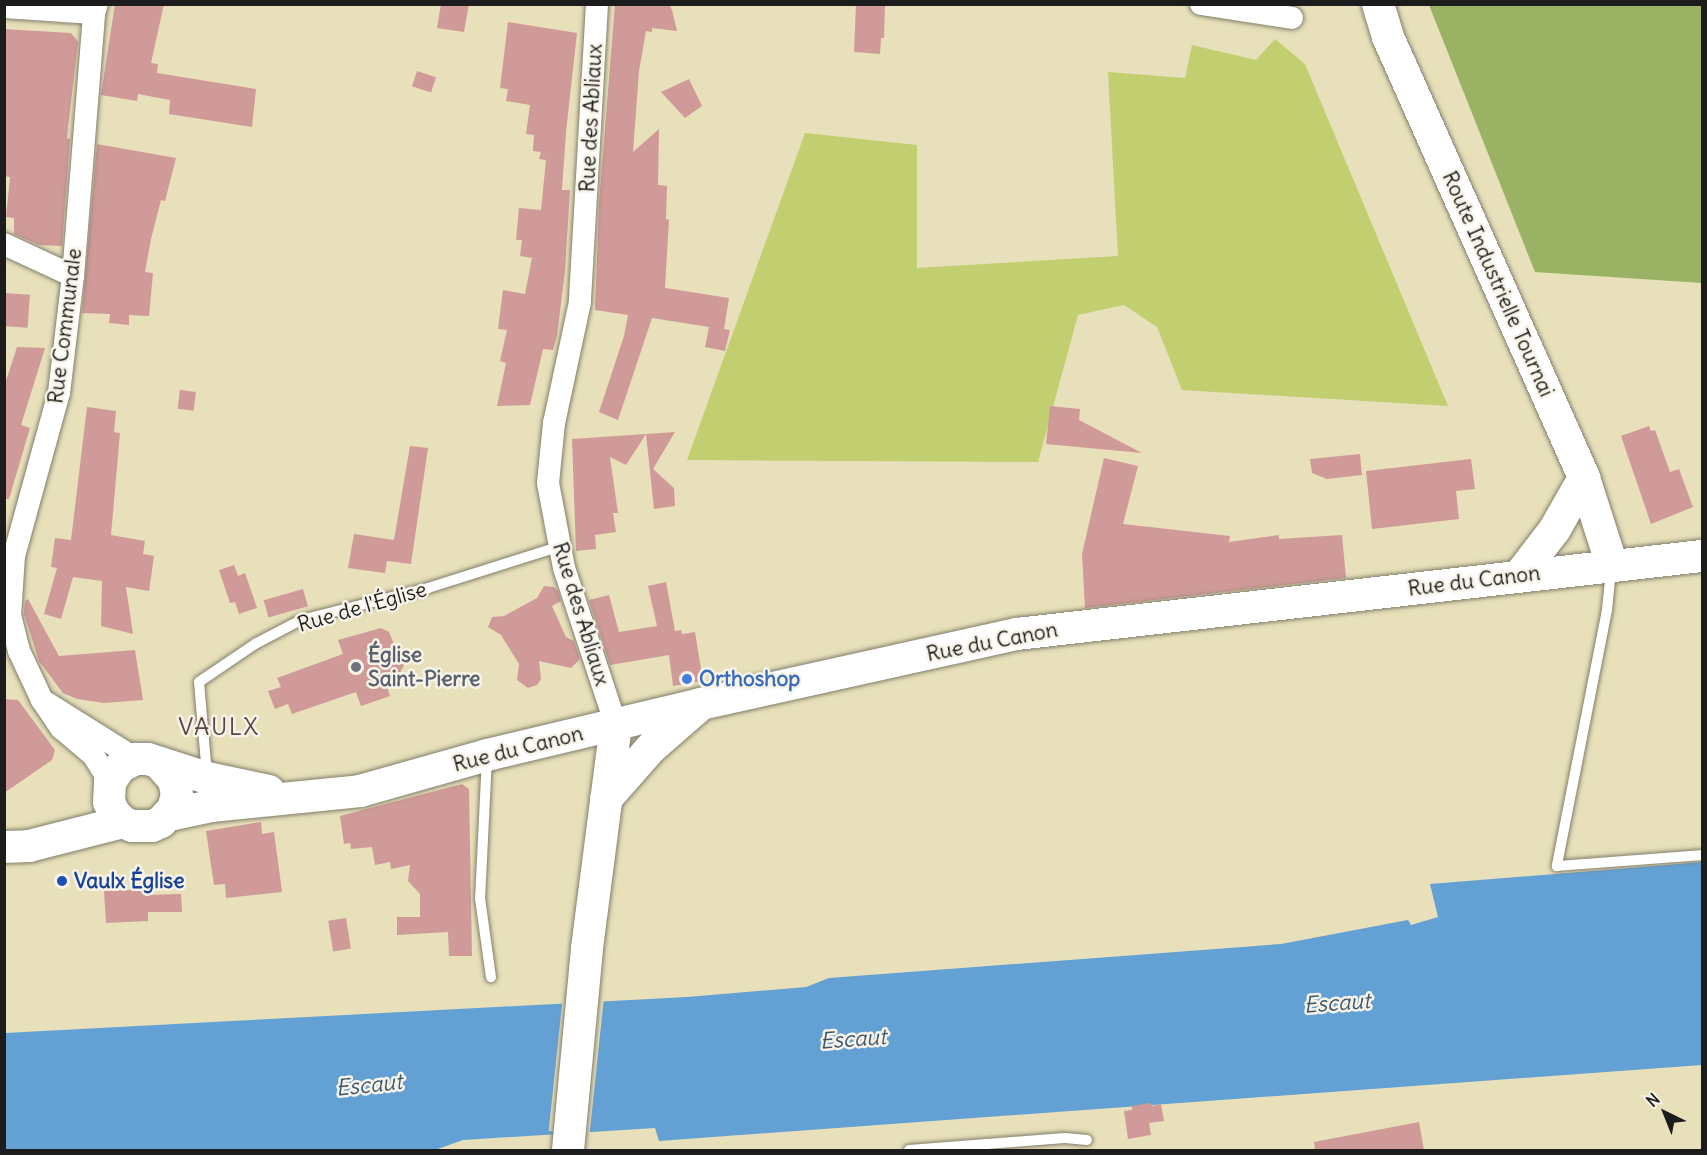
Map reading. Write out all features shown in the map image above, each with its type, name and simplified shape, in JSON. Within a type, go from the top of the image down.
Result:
[{"type":"main road","name":"Route Industrielle Tournai","points":[[1378,4],[1388,36],[1584,478],[1612,565]]},
{"type":"main road","points":[[1519,576],[1555,530],[1584,478]]},
{"type":"main road","name":"Rue du Canon","points":[[169,816],[211,806],[360,791],[487,755],[700,704],[1017,634],[1702,556]]},
{"type":"main road","points":[[606,799],[651,748],[700,704]]},
{"type":"main road","name":"Rue des Abliaux","points":[[568,1150],[587,948],[616,725]]},
{"type":"main road","points":[[114,800],[142,828],[161,822],[169,816],[176,802],[176,787],[170,773],[148,761]]},
{"type":"main road","points":[[114,800],[120,767],[148,761],[207,778],[294,797]]},
{"type":"main road","points":[[4,845],[29,846],[114,800]]},
{"type":"street","name":"Rue des Abliaux","points":[[597,4],[580,302],[554,423],[548,483],[558,547],[616,725]]},
{"type":"street","points":[[1201,4],[1292,18]]},
{"type":"street","points":[[4,6],[95,9]]},
{"type":"street","name":"Rue Communale","points":[[95,9],[73,276],[59,393],[14,556],[10,616],[12,653],[61,728],[93,755],[114,800]]},
{"type":"street","points":[[4,244],[73,276]]},
{"type":"street","points":[[42,700],[148,761]]},
{"type":"lane","name":"Rue de l'Église","points":[[207,778],[200,682],[255,644],[302,620],[428,588],[558,547]]},
{"type":"lane","points":[[1612,565],[1606,610],[1557,866],[1702,855]]},
{"type":"lane","points":[[487,755],[480,898],[491,977]]},
{"type":"lane","points":[[909,1150],[1065,1138],[1087,1140]]},
{"type":"green space","points":[[1429,5],[1702,5],[1702,283],[1535,272]]},
{"type":"green space","points":[[1275,39],[1305,64],[1448,406],[1182,390],[1157,327],[1124,305],[1078,315],[1038,462],[687,460],[805,133],[917,145],[917,268],[1118,256],[1108,72],[1185,78],[1192,45],[1256,60]]},
{"type":"water","name":"Escaut","points":[[1702,862],[1702,1065],[659,1141],[655,1128],[463,1140],[435,1150],[5,1150],[5,1033],[687,997],[806,987],[829,978],[1281,944],[1408,920],[1411,925],[1438,917],[1430,884]]},
{"type":"pier","points":[[563,993],[604,997],[589,1135],[549,1131]]},
{"type":"building","points":[[115,4],[164,4],[151,63],[158,64],[157,73],[256,89],[252,127],[169,114],[170,100],[138,94],[137,101],[101,95]]},
{"type":"building","points":[[441,4],[469,4],[464,32],[437,28]]},
{"type":"building","points":[[615,4],[669,4],[672,10],[677,31],[652,28],[652,32],[646,31],[639,71],[633,152],[659,129],[658,185],[667,186],[666,219],[669,220],[665,288],[729,298],[724,329],[730,330],[725,351],[705,347],[709,327],[652,318],[618,420],[599,412],[624,336],[628,315],[595,310],[599,203]]},
{"type":"building","points":[[856,4],[885,4],[884,38],[881,38],[880,54],[854,52]]},
{"type":"building","points":[[508,22],[577,33],[562,190],[570,190],[565,271],[557,336],[553,350],[543,349],[530,405],[497,406],[506,363],[500,361],[507,330],[498,329],[503,290],[525,294],[532,258],[520,256],[522,240],[516,240],[519,208],[541,210],[546,160],[539,159],[541,152],[533,151],[534,135],[526,134],[530,105],[506,101],[508,89],[500,88]]},
{"type":"building","points":[[4,29],[71,33],[78,42],[67,138],[70,139],[62,246],[39,245],[14,234],[14,218],[6,217],[10,177],[4,176]]},
{"type":"building","points":[[417,71],[436,77],[431,92],[412,86]]},
{"type":"building","points":[[689,79],[702,106],[685,118],[661,92]]},
{"type":"building","points":[[97,144],[176,158],[165,201],[161,200],[145,272],[153,273],[149,316],[129,315],[129,325],[109,323],[110,314],[82,313]]},
{"type":"building","points":[[4,293],[30,295],[28,328],[4,326]]},
{"type":"building","points":[[17,347],[45,348],[21,425],[30,428],[9,499],[4,499],[4,387]]},
{"type":"building","points":[[180,390],[196,392],[194,411],[178,409]]},
{"type":"building","points":[[1050,406],[1080,409],[1079,420],[1142,453],[1046,444]]},
{"type":"building","points":[[87,407],[116,411],[114,432],[120,433],[111,535],[145,541],[143,554],[154,556],[149,591],[126,587],[133,634],[101,626],[102,581],[73,577],[61,619],[44,614],[57,568],[51,567],[55,538],[71,540]]},
{"type":"building","points":[[1649,426],[1651,431],[1655,430],[1670,472],[1679,469],[1693,507],[1651,524],[1621,436]]},
{"type":"building","points":[[675,432],[653,469],[674,488],[675,506],[654,509],[646,434],[626,465],[610,457],[618,513],[613,513],[616,532],[595,535],[596,549],[576,551],[572,439]]},
{"type":"building","points":[[410,446],[428,448],[411,564],[387,561],[385,573],[348,568],[354,534],[394,540]]},
{"type":"building","points":[[1360,454],[1362,475],[1327,479],[1312,473],[1310,459]]},
{"type":"building","points":[[1104,458],[1138,466],[1123,524],[1230,536],[1229,542],[1279,535],[1279,539],[1342,535],[1346,578],[1085,608],[1082,554]]},
{"type":"building","points":[[1471,459],[1475,489],[1456,491],[1459,519],[1372,529],[1366,471]]},
{"type":"building","points":[[234,565],[238,576],[245,573],[257,608],[239,614],[235,602],[230,603],[219,570]]},
{"type":"building","points":[[666,582],[675,631],[681,630],[682,634],[695,632],[703,681],[673,686],[669,655],[610,665],[589,600],[609,595],[619,632],[657,626],[648,586]]},
{"type":"building","points":[[544,586],[554,587],[558,591],[561,601],[552,606],[566,637],[574,641],[580,659],[571,668],[539,661],[541,679],[537,685],[528,688],[517,680],[519,664],[501,635],[488,627],[492,617],[504,616],[537,598]]},
{"type":"building","points":[[303,589],[308,606],[269,618],[264,600]]},
{"type":"building","points":[[28,599],[59,656],[135,650],[143,700],[104,703],[77,699],[63,693],[39,661],[24,614],[25,601]]},
{"type":"building","name":"Église Saint-Pierre","points":[[381,628],[389,632],[394,644],[401,648],[406,661],[400,673],[385,681],[390,696],[361,706],[356,692],[292,714],[288,704],[275,709],[268,691],[281,687],[277,678],[343,654],[338,640]]},
{"type":"building","points":[[4,699],[18,700],[55,750],[52,760],[4,793]]},
{"type":"building","points":[[462,784],[469,789],[472,956],[449,956],[448,932],[397,935],[397,917],[420,917],[420,894],[408,881],[410,865],[391,869],[390,862],[375,865],[372,847],[351,849],[350,843],[344,844],[340,816]]},
{"type":"building","points":[[261,822],[262,834],[274,832],[282,892],[226,898],[225,884],[214,885],[206,831]]},
{"type":"building","points":[[147,884],[147,895],[181,894],[182,912],[148,912],[148,921],[106,923],[104,891],[130,890],[130,885]]},
{"type":"building","points":[[346,918],[351,949],[333,951],[328,921]]},
{"type":"building","points":[[1150,1103],[1152,1106],[1161,1104],[1164,1121],[1149,1123],[1151,1135],[1128,1139],[1124,1111],[1132,1110],[1132,1106]]},
{"type":"building","points":[[1419,1122],[1424,1150],[1315,1150],[1314,1142]]},
{"type":"place","name":"Église Saint-Pierre","points":[[356,667]]},
{"type":"place","name":"Orthoshop","points":[[687,679]]},
{"type":"place","name":"Vaulx Église","points":[[62,881]]},
{"type":"district","name":"VAULX","points":[[219,727]]}]
